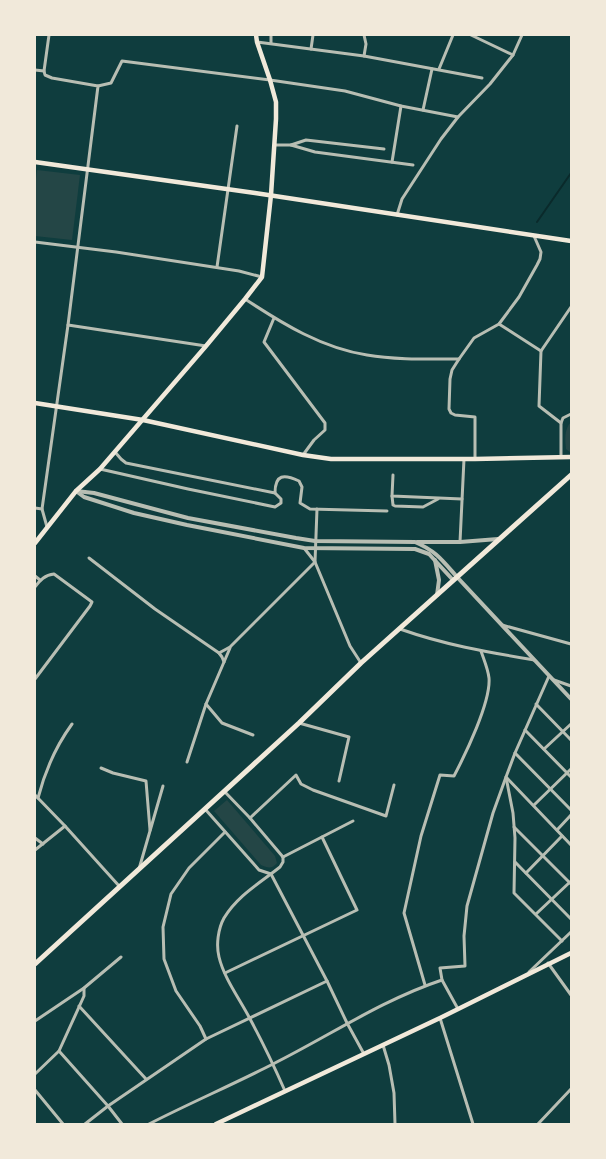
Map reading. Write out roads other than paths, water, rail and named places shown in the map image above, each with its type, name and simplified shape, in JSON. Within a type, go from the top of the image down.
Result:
[{"type":"main road","points":[[35,543],[76,491],[100,469],[143,420],[262,277],[275,145],[276,102],[256,35]]},
{"type":"main road","points":[[35,162],[270,195],[571,241]]},
{"type":"main road","points":[[35,403],[143,420],[331,459],[571,457]]},
{"type":"main road","points":[[35,964],[299,723],[361,663],[571,475]]},
{"type":"main road","points":[[216,1124],[225,1122],[571,953]]},
{"type":"street","points":[[49,35],[44,71],[45,75],[52,78],[98,86],[111,83],[122,61],[344,91],[401,106],[458,116]]},
{"type":"street","points":[[271,35],[271,44]]},
{"type":"street","points":[[311,48],[313,35]]},
{"type":"street","points":[[364,35],[366,44],[364,56]]},
{"type":"street","points":[[439,70],[453,35]]},
{"type":"street","points":[[471,35],[513,55]]},
{"type":"street","points":[[397,215],[402,199],[419,171],[458,116],[490,84],[513,55],[522,35]]},
{"type":"street","points":[[257,42],[364,56],[482,78]]},
{"type":"street","points":[[423,110],[432,68]]},
{"type":"street","points":[[35,70],[44,71]]},
{"type":"street","points":[[47,527],[42,509],[68,325],[98,86]]},
{"type":"street","points":[[392,162],[401,106]]},
{"type":"street","points":[[217,268],[237,126]]},
{"type":"street","points":[[291,145],[306,140],[384,150]]},
{"type":"street","points":[[275,145],[291,145],[315,152],[413,165]]},
{"type":"street","points":[[475,459],[475,417],[455,415],[451,413],[449,409],[450,379],[452,370],[458,359],[474,338],[499,324],[519,297],[540,259],[541,252],[534,236]]},
{"type":"street","points":[[35,242],[116,252],[239,271],[262,277]]},
{"type":"street","points":[[245,299],[274,318],[306,335],[335,347],[366,355],[384,357],[458,359]]},
{"type":"street","points":[[561,423],[539,406],[541,351],[571,307]]},
{"type":"street","points":[[274,318],[264,342],[325,423],[325,430],[314,440],[303,454]]},
{"type":"street","points":[[499,324],[541,351]]},
{"type":"street","points":[[68,325],[206,346]]},
{"type":"street","points":[[560,457],[561,423],[563,418],[571,414]]},
{"type":"street","points":[[100,469],[275,507],[281,502],[281,499],[275,494],[126,463],[120,459],[115,452]]},
{"type":"street","points":[[460,542],[464,459]]},
{"type":"street","points":[[393,475],[393,505],[423,507],[440,498]]},
{"type":"street","points":[[275,494],[277,480],[282,477],[290,476],[299,481],[302,487],[300,503],[310,509],[387,511]]},
{"type":"street","points":[[76,491],[94,494],[188,518],[315,541],[460,542],[498,539]]},
{"type":"street","points":[[76,491],[84,497],[134,513],[304,548],[415,549],[429,554],[501,624],[571,699]]},
{"type":"street","points":[[392,496],[462,499]]},
{"type":"street","points":[[35,508],[42,509]]},
{"type":"street","points":[[219,654],[230,647],[315,562],[317,509]]},
{"type":"street","points":[[414,542],[428,547],[438,555],[455,579]]},
{"type":"street","points":[[304,548],[315,562],[350,646],[361,663]]},
{"type":"street","points":[[89,558],[155,609],[219,654],[224,662]]},
{"type":"street","points":[[435,559],[439,580],[437,595]]},
{"type":"street","points":[[35,587],[40,580],[48,575],[56,575],[92,602],[35,680]]},
{"type":"street","points":[[35,576],[40,580]]},
{"type":"street","points":[[501,624],[571,644]]},
{"type":"street","points":[[400,629],[428,639],[481,651],[535,660]]},
{"type":"street","points":[[187,762],[206,704],[230,647]]},
{"type":"street","points":[[425,986],[404,913],[421,836],[440,775],[454,776],[466,754],[486,699],[489,678],[481,651]]},
{"type":"street","points":[[458,1009],[442,980],[440,968],[465,966],[464,936],[467,906],[492,813],[515,753],[549,676]]},
{"type":"street","points":[[553,679],[571,686]]},
{"type":"street","points":[[206,704],[222,723],[253,735]]},
{"type":"street","points":[[536,704],[571,740]]},
{"type":"street","points":[[299,723],[349,737],[339,781]]},
{"type":"street","points":[[72,724],[61,740],[36,797],[65,826],[120,887]]},
{"type":"street","points":[[544,749],[571,724]]},
{"type":"street","points":[[525,730],[571,777]]},
{"type":"street","points":[[515,753],[571,810]]},
{"type":"street","points":[[101,768],[113,773],[146,781],[150,830]]},
{"type":"street","points":[[534,805],[571,769]]},
{"type":"street","points":[[250,818],[296,775],[301,784],[313,790],[386,816],[394,785]]},
{"type":"street","points":[[506,777],[571,845]]},
{"type":"street","points":[[506,777],[513,813],[514,827],[514,893],[562,941]]},
{"type":"street","points":[[138,871],[163,786]]},
{"type":"street","points":[[224,792],[250,818],[283,856],[283,862],[280,867],[249,889],[235,904],[223,919],[218,937],[219,956],[225,973],[250,1018],[286,1091]]},
{"type":"street","points":[[205,809],[258,870],[271,874],[304,935],[347,1023],[364,1054]]},
{"type":"street","points":[[557,830],[571,815]]},
{"type":"street","points":[[283,856],[353,821]]},
{"type":"street","points":[[35,850],[65,826]]},
{"type":"street","points":[[514,827],[571,882],[536,914]]},
{"type":"street","points":[[206,1039],[200,1026],[176,991],[164,959],[162,927],[171,894],[189,868],[225,832]]},
{"type":"street","points":[[225,973],[357,910],[322,836]]},
{"type":"street","points":[[526,873],[562,836]]},
{"type":"street","points":[[35,838],[43,844]]},
{"type":"street","points":[[514,861],[571,919]]},
{"type":"street","points":[[527,974],[571,932]]},
{"type":"street","points":[[35,1021],[84,988],[121,957]]},
{"type":"street","points":[[548,963],[571,996]]},
{"type":"street","points":[[149,1124],[273,1064],[347,1023],[425,986],[442,980]]},
{"type":"street","points":[[85,1124],[146,1079],[206,1039],[327,981]]},
{"type":"street","points":[[35,1074],[59,1051],[84,996],[84,988]]},
{"type":"street","points":[[80,1006],[146,1079]]},
{"type":"street","points":[[440,1018],[473,1124]]},
{"type":"street","points":[[382,1045],[389,1065],[394,1093],[395,1124]]},
{"type":"street","points":[[59,1051],[122,1124]]},
{"type":"street","points":[[538,1124],[571,1089]]},
{"type":"street","points":[[35,1090],[63,1124]]},
{"type":"waterway","points":[[537,222],[571,173]]}]
